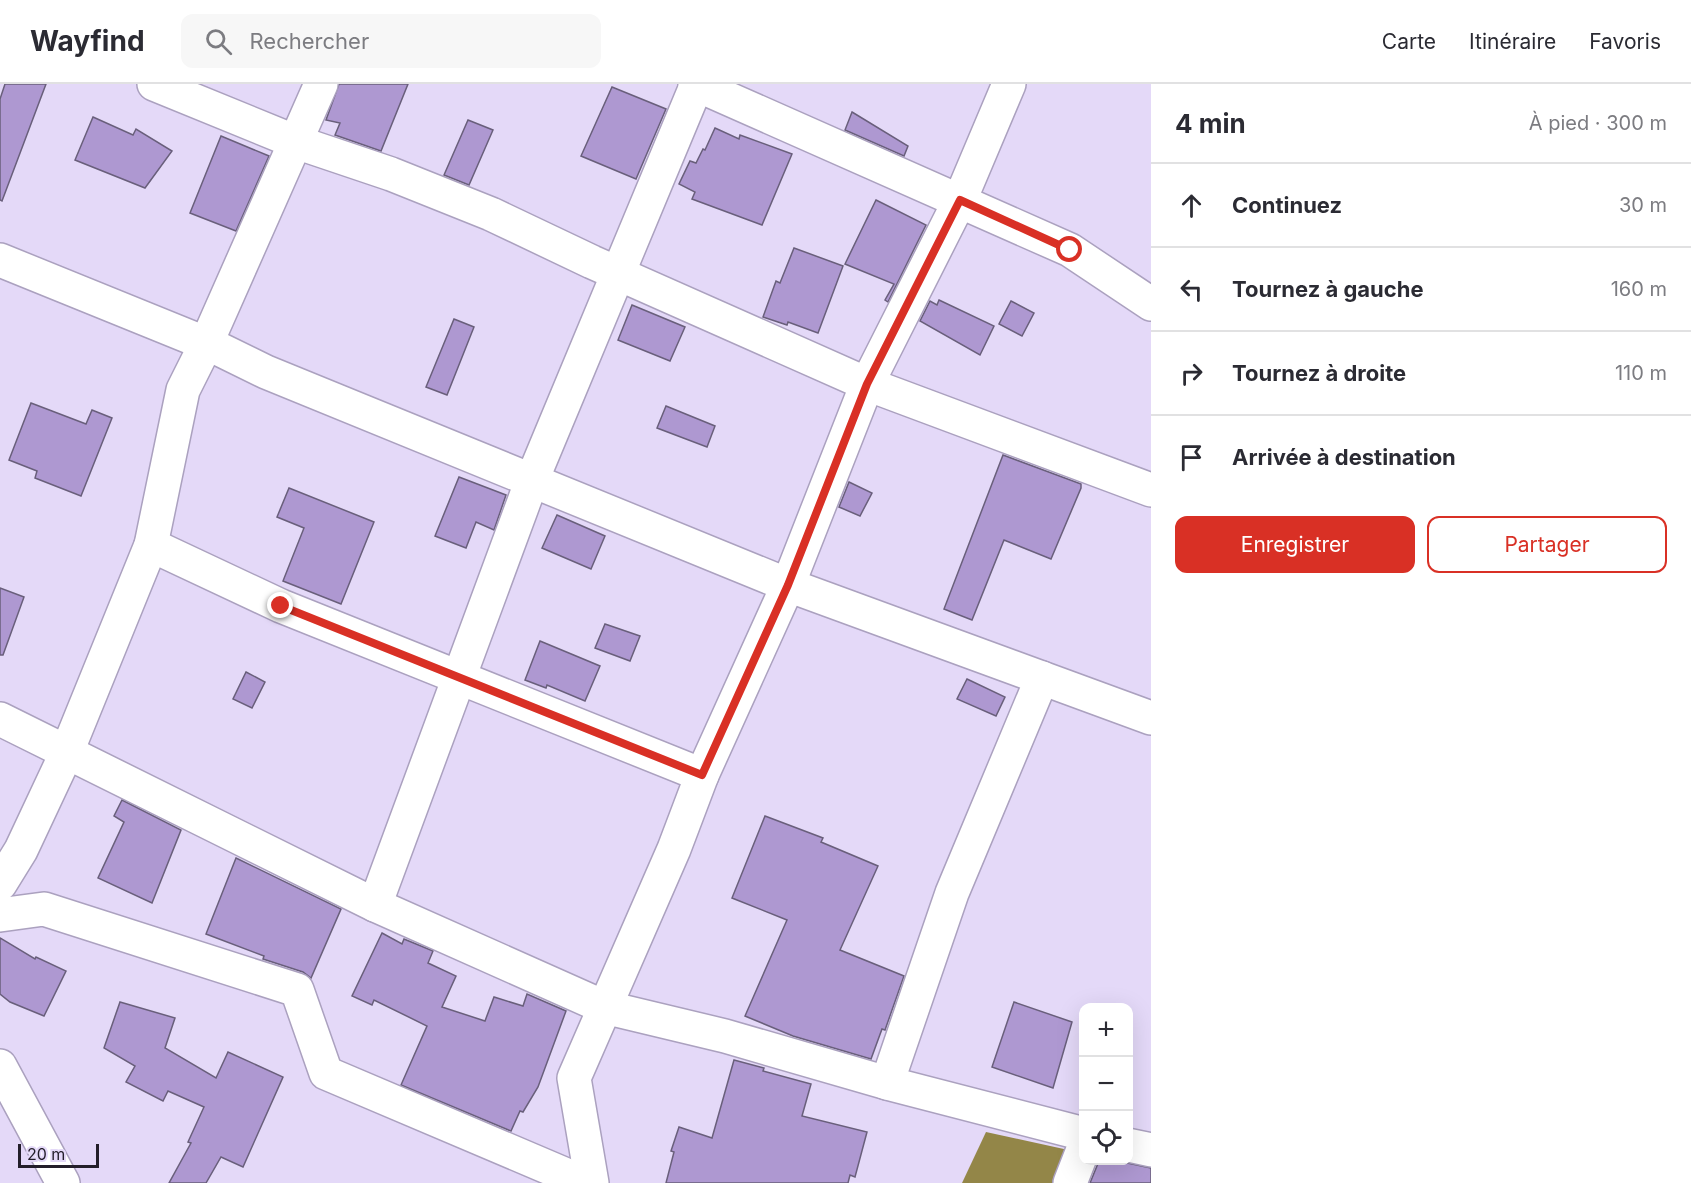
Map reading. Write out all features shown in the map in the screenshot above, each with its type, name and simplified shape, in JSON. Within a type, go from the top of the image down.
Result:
[{"type":"street","points":[[154,84],[296,142],[391,174],[491,214],[592,262],[617,271],[867,384],[1151,490]]},
{"type":"street","points":[[0,884],[21,850],[66,754],[151,545],[183,390],[206,344],[321,84]]},
{"type":"street","points":[[375,905],[532,480],[696,84],[1070,250],[1151,304]]},
{"type":"street","points":[[592,1183],[574,1078],[674,849],[702,775],[788,585],[867,384],[960,200],[1009,84]]},
{"type":"street","points":[[0,260],[788,585],[1151,718]]},
{"type":"street","points":[[151,545],[281,606],[702,775]]},
{"type":"street","points":[[886,1083],[952,893],[1042,678]]},
{"type":"street","points":[[0,719],[66,754],[375,905],[604,1007],[725,1036],[886,1083],[1079,1133]]},
{"type":"street","points":[[0,915],[44,909],[297,990],[326,1072],[585,1183]]},
{"type":"street","points":[[0,1066],[63,1183]]},
{"type":"street","points":[[1133,1146],[1151,1150]]},
{"type":"street","points":[[1070,1183],[1079,1158]]},
{"type":"shaded area","points":[[986,1132],[1073,1151],[1061,1183],[962,1183]]},
{"type":"building","points":[[5,84],[46,84],[2,201],[0,200],[0,99]]},
{"type":"building","points":[[339,84],[408,84],[381,151],[335,135],[340,123],[326,120]]},
{"type":"building","points":[[612,87],[666,109],[636,179],[581,156]]},
{"type":"building","points":[[852,112],[908,146],[904,156],[845,130]]},
{"type":"building","points":[[93,117],[133,135],[136,129],[172,151],[145,188],[75,160]]},
{"type":"building","points":[[468,120],[493,130],[469,185],[444,175]]},
{"type":"building","points":[[715,128],[739,139],[740,135],[792,154],[762,225],[692,199],[695,192],[679,184],[690,161],[696,163],[703,149],[705,150]]},
{"type":"building","points":[[221,136],[269,156],[236,231],[190,213]]},
{"type":"building","points":[[876,200],[926,225],[888,302],[885,300],[894,284],[845,264]]},
{"type":"building","points":[[794,248],[843,266],[818,333],[788,322],[787,325],[763,317],[776,281],[780,283]]},
{"type":"building","points":[[939,300],[994,326],[980,355],[920,321],[930,301],[937,305]]},
{"type":"building","points":[[1011,301],[1034,313],[1022,336],[999,324]]},
{"type":"building","points":[[632,305],[685,327],[670,361],[618,340]]},
{"type":"building","points":[[454,319],[474,327],[447,395],[426,387]]},
{"type":"building","points":[[31,403],[86,424],[92,410],[112,418],[81,496],[35,478],[37,471],[9,460]]},
{"type":"building","points":[[666,406],[715,426],[707,447],[657,428]]},
{"type":"building","points":[[1003,455],[1081,484],[1081,488],[1051,559],[1004,540],[972,620],[944,609]]},
{"type":"building","points":[[459,477],[506,495],[494,530],[476,522],[466,548],[435,536]]},
{"type":"building","points":[[849,482],[872,493],[860,516],[839,507]]},
{"type":"building","points":[[289,488],[374,522],[341,604],[283,581],[304,528],[277,517]]},
{"type":"building","points":[[557,515],[605,536],[591,569],[542,548]]},
{"type":"building","points":[[0,588],[24,597],[3,655],[0,655]]},
{"type":"building","points":[[605,624],[640,636],[630,661],[595,648]]},
{"type":"building","points":[[540,641],[600,666],[585,701],[547,685],[546,688],[525,680]]},
{"type":"building","points":[[246,672],[265,682],[252,708],[233,699]]},
{"type":"building","points":[[967,679],[1005,697],[996,716],[957,699]]},
{"type":"building","points":[[122,800],[181,830],[152,903],[98,878],[124,822],[114,816]]},
{"type":"building","points":[[765,816],[823,838],[821,842],[878,866],[840,950],[904,976],[885,1030],[882,1029],[871,1059],[793,1036],[745,1016],[787,920],[732,898]]},
{"type":"building","points":[[236,858],[341,909],[311,978],[303,972],[263,959],[264,956],[206,934]]},
{"type":"building","points":[[382,933],[402,944],[404,939],[433,951],[428,963],[456,976],[442,1007],[485,1021],[494,997],[523,1006],[527,994],[566,1011],[538,1087],[523,1112],[520,1111],[511,1131],[401,1085],[427,1026],[374,1000],[372,1005],[352,996]]},
{"type":"building","points":[[0,938],[35,959],[36,957],[66,971],[44,1016],[10,1002],[0,994]]},
{"type":"building","points":[[120,1002],[175,1018],[165,1048],[216,1078],[228,1052],[283,1077],[243,1167],[221,1157],[206,1183],[169,1183],[191,1143],[188,1142],[204,1107],[168,1091],[163,1101],[126,1082],[135,1066],[104,1048]]},
{"type":"building","points":[[1014,1002],[1072,1022],[1053,1088],[992,1067]]},
{"type":"building","points":[[734,1060],[764,1068],[763,1071],[811,1084],[802,1116],[867,1132],[855,1177],[850,1175],[848,1183],[666,1183],[674,1152],[671,1151],[679,1127],[712,1138]]},
{"type":"building","points":[[1133,1164],[1151,1168],[1151,1183],[1090,1183],[1097,1165]]},
{"type":"route","points":[[281,606],[702,775],[788,585],[867,384],[960,200],[1070,250]]}]
